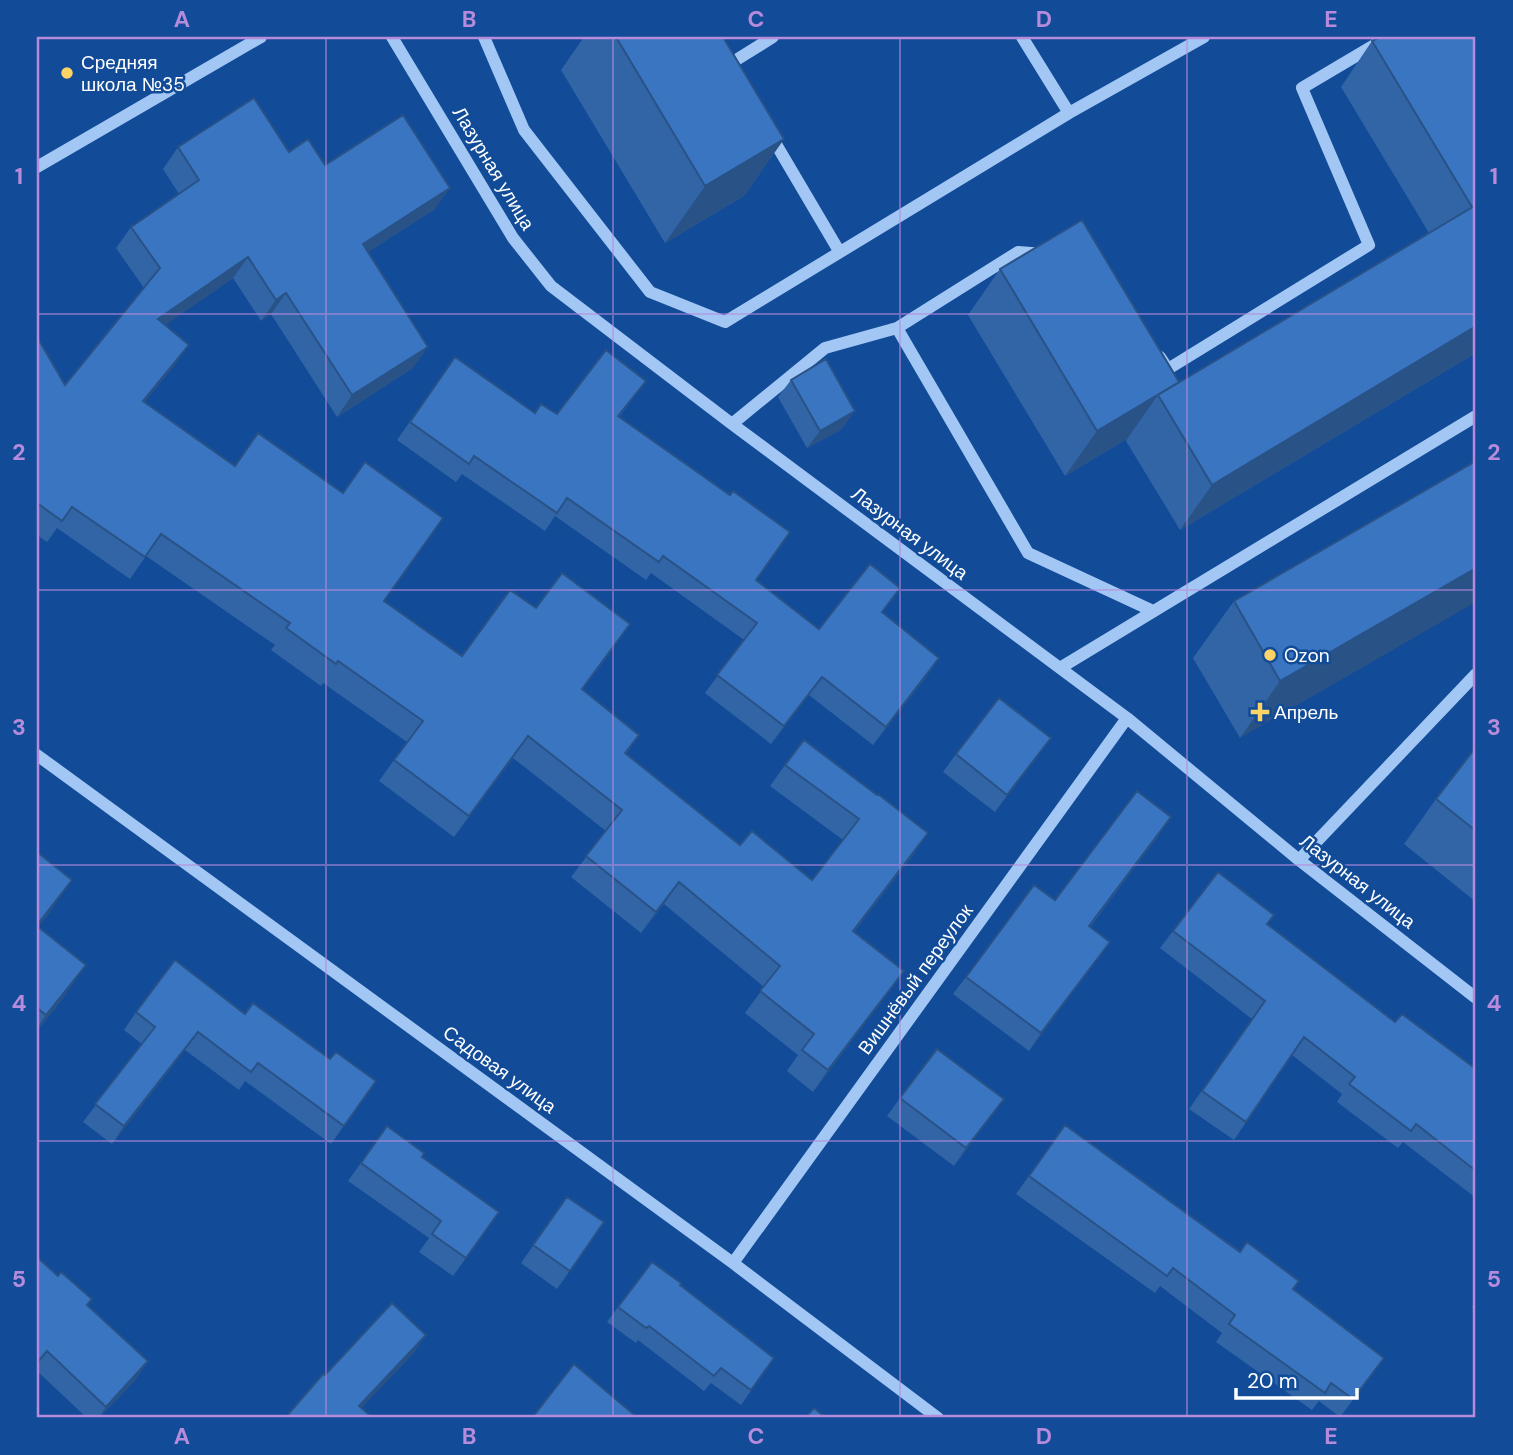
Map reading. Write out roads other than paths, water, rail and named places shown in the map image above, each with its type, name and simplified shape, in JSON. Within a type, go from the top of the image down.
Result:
[{"type":"street","points":[[37,167],[261,37]]},
{"type":"street","name":"Лазурная улица","points":[[392,37],[513,238],[551,286],[1127,718],[1299,860],[1476,998]]},
{"type":"street","points":[[484,37],[524,130],[650,292],[724,322],[1069,113],[1204,37]]},
{"type":"street","points":[[735,76],[728,65],[774,37]]},
{"type":"street","points":[[1022,37],[1069,113]]},
{"type":"street","points":[[1153,348],[1168,369],[1369,245],[1302,88],[1388,37]]},
{"type":"street","points":[[763,123],[839,251]]},
{"type":"street","points":[[732,424],[825,348],[897,328],[1018,251],[1057,255]]},
{"type":"street","points":[[897,328],[1028,553],[1153,611]]},
{"type":"street","points":[[1060,668],[1476,416]]},
{"type":"street","points":[[1299,860],[1476,674]]},
{"type":"street","name":"Вишнёвый переулок","points":[[733,1263],[1127,718]]},
{"type":"street","name":"Садовая улица","points":[[37,755],[733,1263],[938,1418]]},
{"type":"place","name":"Средняя школа №35","points":[[67,73]]},
{"type":"place","name":"Ozon","points":[[1270,655]]},
{"type":"place","name":"Апрель","points":[[1260,712]]}]
